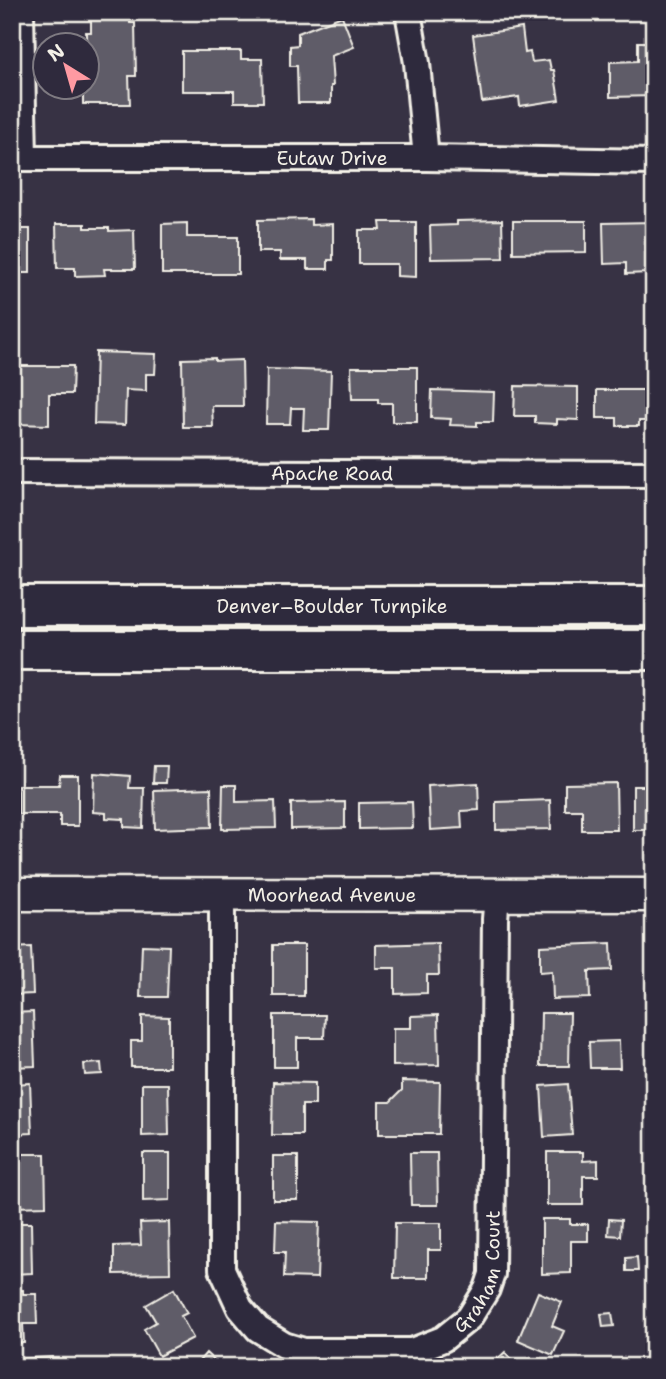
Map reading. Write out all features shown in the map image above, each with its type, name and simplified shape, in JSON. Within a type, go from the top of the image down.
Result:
[{"type":"highway","name":"Denver–Boulder Turnpike","points":[[12,606],[654,607]]},
{"type":"highway","points":[[12,650],[654,650]]},
{"type":"street","points":[[18,158],[22,12]]},
{"type":"street","points":[[408,12],[417,63],[426,158]]},
{"type":"street","name":"Eutaw Drive","points":[[18,158],[426,158],[654,162]]},
{"type":"street","name":"Apache Road","points":[[12,472],[654,474]]},
{"type":"street","name":"Moorhead Avenue","points":[[12,894],[654,895]]},
{"type":"street","name":"Graham Court","points":[[222,896],[222,1269],[240,1308],[258,1329],[284,1345],[304,1351],[412,1352],[443,1339],[469,1318],[487,1289],[492,1274],[497,895]]},
{"type":"building","points":[[91,12],[130,12],[130,23],[135,23],[136,76],[129,76],[130,104],[83,104],[102,102],[102,32],[91,32]]},
{"type":"building","points":[[342,16],[354,47],[331,56],[331,103],[298,103],[297,66],[290,66],[290,46],[298,45],[298,33]]},
{"type":"building","points":[[522,28],[525,53],[530,52],[532,62],[549,60],[551,70],[554,70],[559,100],[520,106],[519,97],[482,102],[473,35]]},
{"type":"building","points":[[638,42],[654,42],[654,96],[610,97],[610,62],[638,61]]},
{"type":"building","points":[[182,51],[241,51],[241,59],[262,59],[263,102],[234,102],[234,91],[182,91]]},
{"type":"building","points":[[311,219],[311,225],[333,224],[333,260],[328,260],[328,269],[307,269],[307,260],[280,260],[280,252],[258,252],[258,220]]},
{"type":"building","points":[[502,220],[503,258],[431,259],[430,226],[457,225],[457,221]]},
{"type":"building","points":[[513,221],[586,221],[586,252],[513,253]]},
{"type":"building","points":[[380,222],[416,222],[416,277],[397,276],[397,264],[359,264],[359,230],[381,230]]},
{"type":"building","points":[[654,222],[654,264],[647,264],[648,273],[626,274],[626,263],[604,264],[603,223]]},
{"type":"building","points":[[187,223],[187,237],[238,237],[238,274],[162,274],[162,224]]},
{"type":"building","points":[[56,224],[85,224],[85,228],[109,228],[109,231],[134,230],[135,269],[104,269],[105,275],[75,276],[75,268],[57,268]]},
{"type":"building","points":[[12,229],[30,229],[30,273],[12,273]]},
{"type":"building","points":[[96,352],[156,354],[155,374],[146,374],[146,391],[126,390],[125,425],[94,424]]},
{"type":"building","points":[[215,358],[215,361],[242,360],[243,406],[212,406],[213,427],[183,427],[182,359]]},
{"type":"building","points":[[15,366],[73,366],[72,394],[49,394],[49,425],[15,424],[16,408],[12,408]]},
{"type":"building","points":[[351,367],[417,367],[417,422],[392,422],[392,403],[378,403],[378,399],[352,399]]},
{"type":"building","points":[[267,369],[331,371],[329,430],[303,430],[304,408],[291,408],[290,424],[266,424]]},
{"type":"building","points":[[515,386],[578,387],[578,420],[557,419],[557,424],[535,423],[535,416],[514,416]]},
{"type":"building","points":[[432,390],[494,392],[493,422],[477,422],[477,426],[450,425],[451,419],[431,418]]},
{"type":"building","points":[[597,390],[654,390],[654,421],[639,421],[639,426],[617,426],[617,418],[597,418]]},
{"type":"building","points":[[154,766],[167,766],[166,783],[153,783]]},
{"type":"building","points":[[94,773],[130,776],[129,788],[144,788],[143,828],[124,827],[124,819],[106,818],[106,813],[93,812]]},
{"type":"building","points":[[60,775],[78,775],[78,826],[60,826],[60,814],[18,814],[18,785],[59,785]]},
{"type":"building","points":[[478,783],[479,810],[461,811],[462,828],[430,830],[428,786]]},
{"type":"building","points":[[616,783],[617,830],[582,830],[582,810],[565,810],[565,784]]},
{"type":"building","points":[[223,785],[236,785],[236,802],[275,801],[276,828],[222,829]]},
{"type":"building","points":[[633,786],[654,786],[654,830],[633,830]]},
{"type":"building","points":[[211,788],[212,827],[155,829],[154,790]]},
{"type":"building","points":[[550,800],[551,829],[496,830],[496,802]]},
{"type":"building","points":[[345,802],[345,828],[291,829],[291,803]]},
{"type":"building","points":[[412,802],[413,828],[359,829],[359,803]]},
{"type":"building","points":[[438,943],[439,975],[427,975],[427,993],[395,994],[395,968],[376,968],[376,945]]},
{"type":"building","points":[[611,943],[612,970],[589,971],[590,998],[553,999],[552,971],[540,972],[540,946]]},
{"type":"building","points":[[142,945],[169,946],[167,997],[140,997]]},
{"type":"building","points":[[273,945],[304,945],[304,996],[273,996]]},
{"type":"building","points":[[31,947],[33,994],[12,995],[12,948]]},
{"type":"building","points":[[33,1012],[35,1066],[12,1067],[12,1013]]},
{"type":"building","points":[[541,1013],[570,1013],[569,1066],[540,1066]]},
{"type":"building","points":[[274,1015],[325,1015],[324,1038],[297,1038],[297,1067],[274,1067]]},
{"type":"building","points":[[438,1015],[439,1065],[393,1066],[393,1028],[411,1028],[411,1016]]},
{"type":"building","points":[[142,1016],[169,1017],[169,1067],[131,1067],[131,1041],[142,1041]]},
{"type":"building","points":[[619,1041],[620,1068],[590,1068],[589,1042]]},
{"type":"building","points":[[101,1063],[102,1074],[85,1075],[84,1064]]},
{"type":"building","points":[[402,1081],[440,1082],[439,1134],[379,1134],[379,1102],[390,1102],[402,1090]]},
{"type":"building","points":[[273,1082],[315,1083],[315,1105],[302,1105],[302,1135],[272,1135]]},
{"type":"building","points":[[30,1083],[32,1133],[12,1134],[12,1084]]},
{"type":"building","points":[[142,1084],[168,1084],[169,1135],[142,1136]]},
{"type":"building","points":[[568,1084],[572,1135],[544,1137],[541,1086]]},
{"type":"building","points":[[547,1152],[583,1152],[583,1161],[598,1160],[598,1176],[583,1176],[583,1205],[547,1205]]},
{"type":"building","points":[[143,1153],[170,1153],[170,1200],[143,1201]]},
{"type":"building","points":[[410,1153],[437,1153],[438,1205],[411,1205]]},
{"type":"building","points":[[12,1154],[45,1154],[46,1206],[14,1207]]},
{"type":"building","points":[[273,1156],[298,1156],[298,1200],[273,1200]]},
{"type":"building","points":[[542,1219],[570,1219],[570,1224],[588,1224],[588,1241],[571,1241],[571,1273],[542,1274]]},
{"type":"building","points":[[609,1219],[621,1220],[620,1236],[608,1235]]},
{"type":"building","points":[[276,1221],[319,1222],[317,1278],[284,1277],[285,1252],[275,1252]]},
{"type":"building","points":[[169,1222],[170,1273],[114,1274],[114,1246],[141,1245],[140,1223]]},
{"type":"building","points":[[12,1223],[31,1223],[32,1273],[12,1274]]},
{"type":"building","points":[[395,1223],[441,1223],[441,1250],[428,1250],[428,1278],[394,1278]]},
{"type":"building","points":[[637,1257],[638,1271],[626,1271],[626,1258]]},
{"type":"building","points":[[174,1289],[187,1313],[181,1316],[193,1338],[159,1356],[144,1329],[156,1322],[146,1305]]},
{"type":"building","points":[[12,1290],[23,1290],[23,1294],[36,1294],[37,1324],[23,1324],[24,1343],[12,1343]]},
{"type":"building","points":[[538,1292],[562,1302],[552,1326],[564,1331],[553,1355],[518,1340]]},
{"type":"building","points":[[612,1313],[614,1326],[603,1327],[601,1314]]},
{"type":"building","points":[[505,1352],[518,1367],[489,1367]]},
{"type":"building","points":[[206,1353],[221,1367],[194,1367]]},
{"type":"building","points":[[52,1357],[52,1367],[12,1367],[12,1359]]}]
